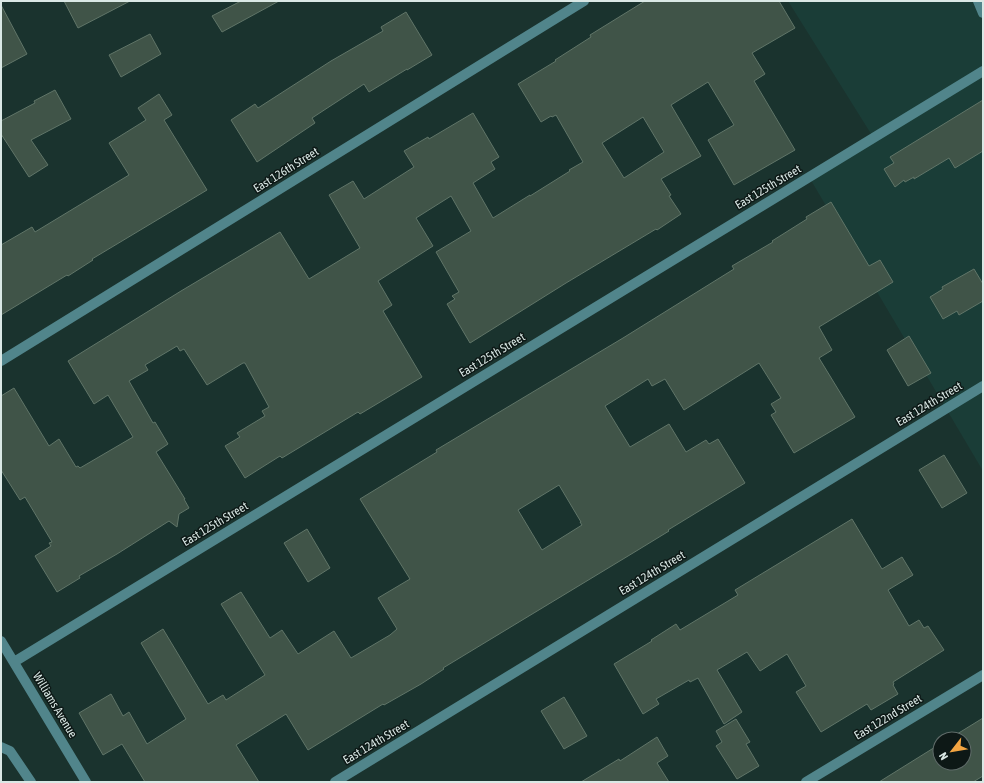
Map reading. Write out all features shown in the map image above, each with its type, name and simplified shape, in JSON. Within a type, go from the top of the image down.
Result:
[{"type":"street","name":"East 126th Street","points":[[1,361],[584,1]]},
{"type":"street","points":[[978,1],[983,13]]},
{"type":"street","name":"East 125th Street","points":[[14,662],[983,71]]},
{"type":"street","name":"East 124th Street","points":[[335,782],[983,386]]},
{"type":"street","name":"Williams Avenue","points":[[1,641],[86,782]]},
{"type":"street","name":"East 122nd Street","points":[[806,782],[983,675]]},
{"type":"street","points":[[1,747],[10,751],[31,782]]},
{"type":"shaded area","points":[[788,1],[983,1],[983,471],[809,177],[873,137]]},
{"type":"building","points":[[64,1],[130,1],[78,28]]},
{"type":"building","points":[[241,1],[279,1],[222,32],[212,16]]},
{"type":"building","points":[[645,1],[779,1],[795,28],[752,53],[765,74],[754,81],[795,150],[734,185],[708,140],[734,125],[708,82],[671,105],[701,156],[661,179],[671,195],[669,196],[681,214],[470,343],[447,304],[455,299],[452,296],[459,292],[436,252],[471,231],[451,196],[416,218],[433,246],[378,281],[392,305],[383,311],[422,377],[360,414],[358,412],[282,458],[280,456],[245,478],[225,446],[240,437],[237,433],[265,416],[262,411],[269,407],[245,363],[207,385],[184,349],[180,351],[177,346],[145,365],[148,370],[129,381],[153,423],[155,422],[168,444],[156,452],[189,508],[179,514],[177,527],[169,521],[79,576],[80,578],[57,592],[35,556],[51,546],[49,543],[52,542],[25,497],[20,500],[1,470],[1,396],[14,388],[49,446],[59,439],[76,467],[78,466],[80,468],[133,437],[108,395],[94,404],[68,361],[280,232],[309,279],[360,248],[329,195],[353,181],[364,199],[414,167],[404,151],[428,137],[429,139],[473,113],[499,157],[491,162],[495,169],[473,183],[493,218],[530,196],[583,162],[556,115],[551,116],[541,122],[518,84],[556,61],[555,60],[591,37],[590,35]],"holes":[[[643,117],[664,152],[624,178],[602,143]]]},
{"type":"building","points":[[1,5],[27,54],[1,68]]},
{"type":"building","points":[[406,12],[432,55],[369,92],[364,84],[312,118],[315,123],[257,162],[231,120],[255,104],[258,108],[331,61],[383,31],[381,27]]},
{"type":"building","points":[[150,34],[161,54],[121,77],[109,55]]},
{"type":"building","points":[[55,90],[71,119],[31,140],[48,165],[29,177],[1,134],[1,121],[35,103],[34,101]]},
{"type":"building","points":[[159,94],[172,115],[164,120],[207,190],[92,259],[93,260],[68,276],[67,275],[1,315],[1,245],[32,227],[35,232],[129,175],[109,143],[146,120],[138,108]]},
{"type":"building","points":[[983,100],[983,151],[955,168],[949,158],[914,179],[914,177],[905,182],[904,180],[895,187],[884,169],[894,163],[890,157]]},
{"type":"building","points":[[831,202],[869,266],[880,260],[893,282],[819,327],[832,350],[819,358],[855,417],[794,453],[771,415],[776,412],[771,404],[781,398],[759,363],[684,410],[665,379],[652,386],[648,379],[605,406],[630,447],[669,424],[686,452],[706,440],[709,444],[718,439],[745,483],[668,530],[669,531],[443,668],[444,669],[421,684],[384,705],[383,704],[308,750],[286,714],[236,745],[259,782],[145,782],[122,744],[103,755],[79,713],[111,694],[123,716],[129,712],[147,744],[186,719],[141,643],[163,629],[208,704],[223,695],[226,700],[265,675],[221,604],[241,592],[270,638],[282,630],[298,654],[334,631],[351,658],[390,635],[397,629],[378,598],[410,579],[360,499],[437,452],[436,450],[623,338],[734,269],[732,266],[773,242],[772,241],[807,219],[806,217]],"holes":[[[559,485],[582,525],[542,550],[518,510]]]},
{"type":"building","points":[[974,269],[983,284],[983,301],[959,315],[957,311],[943,319],[930,297],[943,289],[942,287]]},
{"type":"building","points":[[909,336],[931,373],[908,386],[887,350]]},
{"type":"building","points":[[944,455],[967,493],[942,508],[919,470]]},
{"type":"building","points":[[852,519],[882,569],[902,557],[913,575],[888,590],[909,626],[919,620],[924,628],[928,626],[944,650],[893,682],[898,694],[871,710],[867,704],[821,732],[796,692],[806,686],[787,654],[760,671],[747,652],[717,670],[742,712],[724,724],[698,678],[690,682],[689,680],[656,699],[659,704],[643,714],[614,664],[652,641],[651,640],[676,624],[680,630],[738,595],[735,590]]},
{"type":"building","points":[[307,529],[330,568],[308,582],[284,543]]},
{"type":"building","points":[[564,697],[587,736],[564,749],[541,711]]},
{"type":"building","points":[[983,718],[983,776],[973,782],[879,782],[932,749],[932,771],[972,771],[972,731],[962,731]]},
{"type":"building","points":[[736,719],[750,742],[746,744],[759,766],[737,779],[716,746],[722,742],[716,731]]},
{"type":"building","points":[[657,737],[668,756],[657,763],[669,782],[581,782],[619,759],[620,761]]}]
